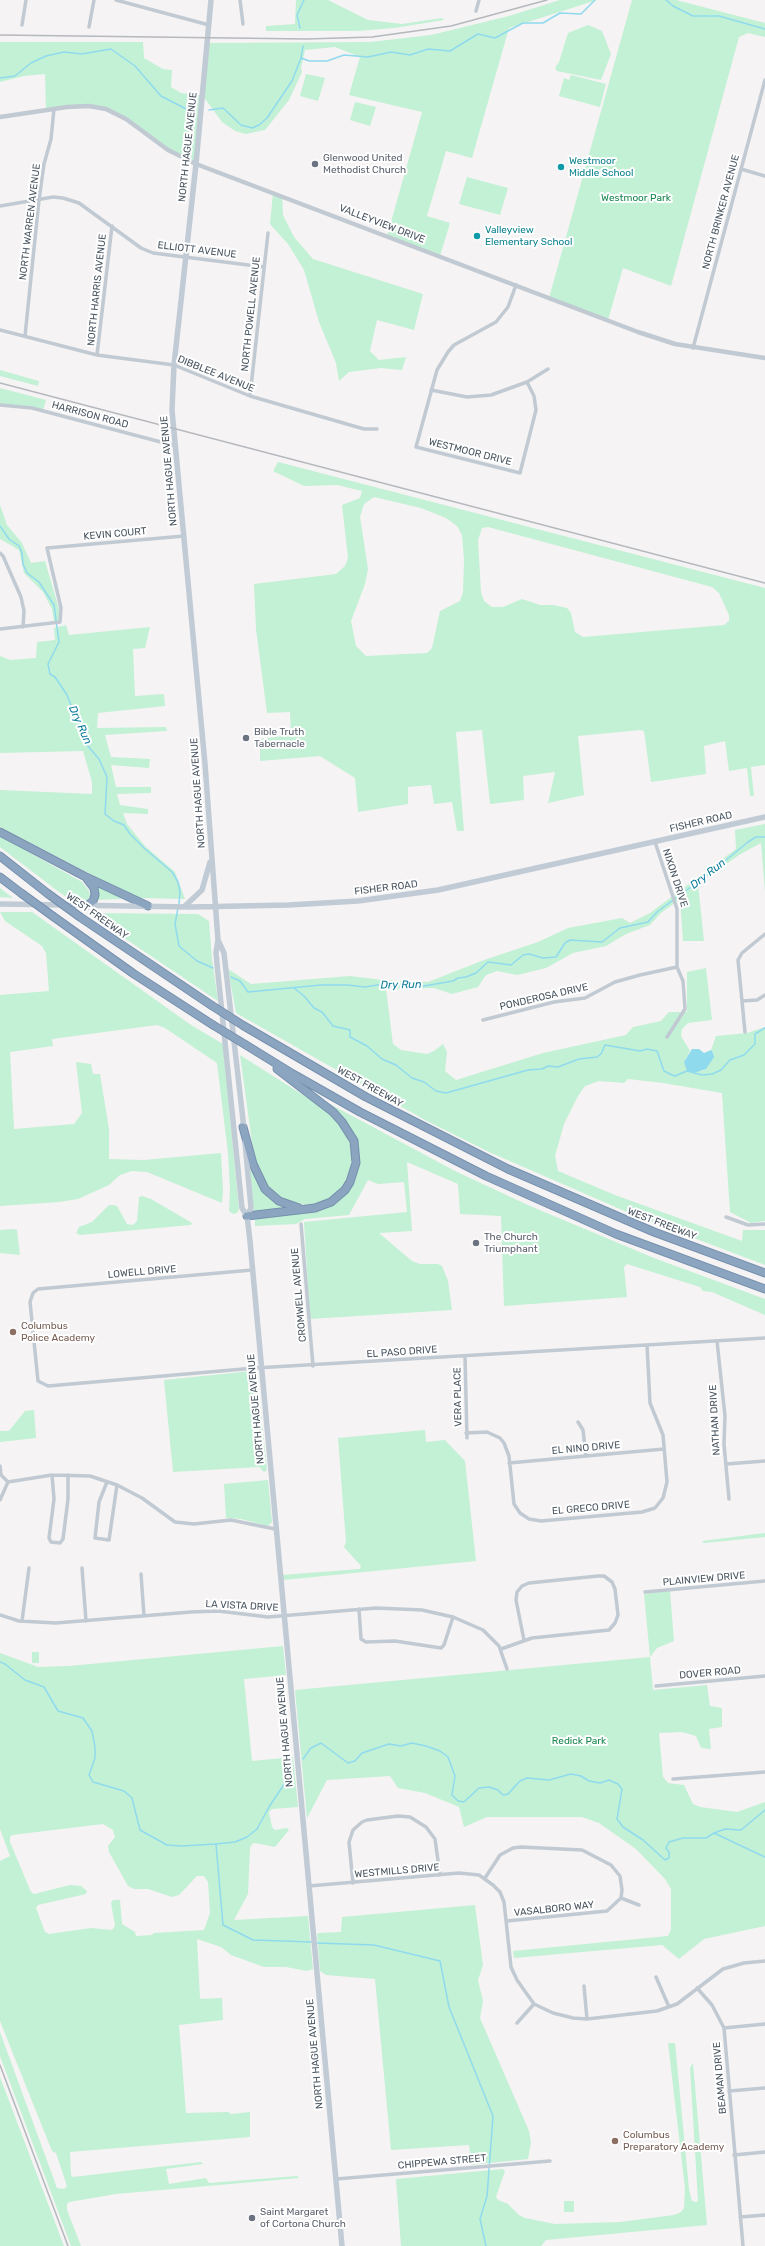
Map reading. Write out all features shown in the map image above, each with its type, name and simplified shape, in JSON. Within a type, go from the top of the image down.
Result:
[{"type":"highway","points":[[0,832],[84,876],[148,906]]},
{"type":"highway","name":"WEST FREEWAY","points":[[0,856],[80,917],[211,1006],[366,1097],[508,1169],[654,1232],[765,1273]]},
{"type":"highway","points":[[84,876],[95,891],[93,901],[88,905]]},
{"type":"highway","points":[[0,877],[134,974],[264,1057],[360,1112],[486,1176],[616,1234],[765,1289]]},
{"type":"highway","points":[[247,1216],[307,1209],[331,1202],[345,1190],[350,1182],[356,1163],[354,1141],[342,1122],[333,1112],[280,1072],[264,1057]]},
{"type":"highway","points":[[243,1127],[252,1164],[265,1189],[284,1204],[307,1209]]},
{"type":"main road","name":"NORTH HAGUE AVENUE","points":[[211,0],[196,164],[174,365],[172,403],[212,857],[218,940],[217,960],[242,1208],[247,1216],[342,2246]]},
{"type":"main road","name":"FISHER ROAD","points":[[0,904],[185,907],[312,904],[417,894],[506,876],[765,817]]},
{"type":"main road","points":[[185,907],[202,890],[212,857]]},
{"type":"main road","name":"NORTH HAGUE AVENUE","points":[[218,940],[224,953],[243,1127],[251,1208],[247,1216]]},
{"type":"street","points":[[22,25],[26,0]]},
{"type":"street","points":[[89,27],[94,0]]},
{"type":"street","points":[[116,0],[209,25]]},
{"type":"street","points":[[240,0],[243,24]]},
{"type":"street","points":[[476,11],[479,0]]},
{"type":"street","name":"NORTH BRINKER AVENUE","points":[[693,348],[765,80]]},
{"type":"street","name":"VALLEYVIEW DRIVE","points":[[0,117],[54,109],[89,106],[114,112],[164,148],[196,164],[661,340],[693,348],[765,358]]},
{"type":"street","name":"NORTH WARREN AVENUE","points":[[25,336],[39,200],[44,164],[51,140],[54,109]]},
{"type":"street","points":[[741,169],[765,176]]},
{"type":"street","name":"ELLIOTT AVENUE","points":[[0,206],[54,197],[79,203],[147,251],[160,255],[264,268]]},
{"type":"street","name":"NORTH HARRIS AVENUE","points":[[97,355],[112,226]]},
{"type":"street","name":"NORTH POWELL AVENUE","points":[[250,396],[268,234]]},
{"type":"street","points":[[516,285],[508,307],[496,322],[454,345],[448,352],[437,370],[431,390],[455,396],[479,397],[504,392],[527,382],[548,369]]},
{"type":"street","name":"DIBBLEE AVENUE","points":[[0,330],[97,355],[174,365],[250,396],[364,429],[378,429]]},
{"type":"street","name":"WESTMOOR DRIVE","points":[[431,390],[416,447],[520,473],[536,410],[534,396],[527,382]]},
{"type":"street","name":"HARRISON ROAD","points":[[0,405],[20,405],[38,409],[176,446]]},
{"type":"street","name":"KEVIN COURT","points":[[23,627],[60,622],[61,608],[47,548],[184,536]]},
{"type":"street","points":[[0,553],[3,556],[20,597],[24,611],[23,627],[0,628]]},
{"type":"street","name":"NIXON DRIVE","points":[[655,842],[675,899],[678,914],[677,967],[683,981],[685,1009],[666,1037]]},
{"type":"street","points":[[745,1032],[738,960],[742,953],[765,934]]},
{"type":"street","name":"PONDEROSA DRIVE","points":[[483,1020],[554,1002],[584,998],[615,982],[640,974],[677,967]]},
{"type":"street","points":[[742,1001],[757,1000],[765,994]]},
{"type":"street","points":[[726,1217],[748,1226],[765,1224]]},
{"type":"street","name":"CROMWELL AVENUE","points":[[301,1224],[313,1366]]},
{"type":"street","name":"LOWELL DRIVE","points":[[40,1384],[37,1378],[30,1302],[33,1293],[38,1289],[252,1270]]},
{"type":"street","name":"EL PASO DRIVE","points":[[40,1384],[56,1386],[261,1368],[765,1338]]},
{"type":"street","name":"NATHAN DRIVE","points":[[717,1341],[725,1416],[726,1464],[729,1499]]},
{"type":"street","points":[[647,1346],[650,1403],[653,1413],[661,1427],[664,1449]]},
{"type":"street","name":"VERA PLACE","points":[[465,1356],[466,1438]]},
{"type":"street","points":[[578,1422],[583,1430],[586,1456]]},
{"type":"street","points":[[466,1433],[487,1432],[500,1438],[507,1450],[509,1463]]},
{"type":"street","name":"EL NINO DRIVE","points":[[509,1463],[664,1449]]},
{"type":"street","name":"EL GRECO DRIVE","points":[[509,1463],[514,1504],[521,1515],[536,1521],[557,1520],[642,1512],[655,1508],[661,1502],[666,1488],[664,1449]]},
{"type":"street","points":[[726,1464],[765,1461]]},
{"type":"street","points":[[0,1466],[1,1475],[8,1482]]},
{"type":"street","points":[[8,1482],[52,1475],[90,1476],[117,1485],[142,1498],[175,1522],[194,1524],[231,1520],[275,1529]]},
{"type":"street","points":[[52,1475],[54,1498],[49,1538],[52,1542],[60,1543],[63,1539],[68,1499],[68,1475]]},
{"type":"street","points":[[0,1500],[8,1482]]},
{"type":"street","points":[[107,1482],[99,1502],[94,1538],[109,1540],[117,1485]]},
{"type":"street","points":[[22,1621],[29,1568]]},
{"type":"street","points":[[82,1568],[86,1621]]},
{"type":"street","points":[[141,1574],[144,1616]]},
{"type":"street","points":[[501,1649],[524,1640],[601,1632],[613,1627],[618,1615],[615,1589],[610,1580],[598,1576],[529,1583],[522,1586],[517,1592],[516,1600],[524,1640]]},
{"type":"street","name":"PLAINVIEW DRIVE","points":[[645,1592],[765,1582]]},
{"type":"street","points":[[360,1609],[361,1639],[364,1642],[395,1641],[439,1648],[444,1645],[453,1617]]},
{"type":"street","name":"LA VISTA DRIVE","points":[[0,1615],[22,1621],[56,1623],[218,1611],[262,1616],[283,1616],[360,1609],[416,1610],[453,1617],[483,1630],[501,1649],[506,1669]]},
{"type":"street","name":"DOVER ROAD","points":[[656,1686],[765,1676]]},
{"type":"street","points":[[673,1779],[765,1772]]},
{"type":"street","points":[[352,1883],[349,1842],[353,1830],[362,1822],[367,1820],[398,1816],[410,1817],[426,1827],[434,1839],[440,1875]]},
{"type":"street","points":[[639,1904],[621,1898],[621,1880],[618,1872],[596,1856],[577,1849],[513,1848],[500,1855],[485,1878],[500,1892],[504,1902],[512,1967],[516,1980],[534,2004],[560,2016],[587,2019],[644,2014],[677,2004],[723,1969],[744,1963],[765,1961]]},
{"type":"street","name":"WESTMILLS DRIVE","points":[[308,1886],[473,1873],[485,1878]]},
{"type":"street","name":"VASALBORO WAY","points":[[507,1921],[597,1913],[613,1907],[621,1898]]},
{"type":"street","points":[[656,1977],[669,2007]]},
{"type":"street","points":[[584,1986],[587,2019]]},
{"type":"street","name":"BEAMAN DRIVE","points":[[698,1988],[712,2005],[724,2028],[743,2246]]},
{"type":"street","points":[[517,2023],[534,2004]]},
{"type":"street","points":[[724,2028],[765,2024]]},
{"type":"street","points":[[729,2091],[765,2088]]},
{"type":"street","points":[[734,2155],[765,2152]]},
{"type":"street","name":"CHIPPEWA STREET","points":[[336,2179],[550,2161]]},
{"type":"street","points":[[740,2217],[765,2215]]},
{"type":"green space","points":[[296,0],[328,0],[368,20],[402,24],[442,18],[444,20],[394,28],[358,31],[266,31],[266,26],[295,24]]},
{"type":"green space","points":[[560,0],[597,0],[509,28],[472,158],[446,151],[427,216],[450,223],[440,256],[387,236],[422,112],[349,95],[360,57],[335,47],[305,50],[301,68],[302,72],[289,100],[265,130],[246,134],[235,131],[222,122],[203,96],[196,164],[176,155],[126,119],[95,107],[46,110],[45,74],[24,76],[0,82],[0,42],[143,42],[144,58],[163,69],[172,70],[171,87],[181,93],[202,95],[207,43],[370,42],[431,35],[509,16]]},
{"type":"green space","name":"Westmoor Park","points":[[632,0],[676,0],[765,23],[765,37],[748,33],[739,37],[671,286],[623,268],[608,320],[549,298]]},
{"type":"green space","points":[[588,25],[602,31],[611,54],[601,80],[557,71],[555,68],[559,62],[568,33]]},
{"type":"green space","points":[[306,74],[325,78],[318,101],[300,96]]},
{"type":"green space","points":[[571,75],[606,84],[600,107],[559,96],[564,78],[569,80]]},
{"type":"green space","points":[[355,102],[376,107],[370,126],[350,120]]},
{"type":"green space","points":[[467,177],[508,188],[500,215],[459,204]]},
{"type":"green space","points":[[273,193],[282,197],[283,215],[294,237],[313,259],[423,294],[414,330],[377,320],[370,351],[379,360],[406,357],[402,370],[381,368],[349,372],[339,381],[336,363],[319,322],[304,270],[288,244],[270,224]]},
{"type":"green space","points":[[0,370],[39,381],[38,386],[0,376]]},
{"type":"green space","points":[[0,388],[46,400],[43,410],[0,405]]},
{"type":"green space","points":[[278,462],[765,588],[765,765],[751,767],[754,796],[750,796],[747,768],[729,771],[725,741],[704,746],[706,774],[651,782],[644,731],[640,730],[578,736],[584,795],[548,803],[555,772],[523,776],[524,800],[490,804],[482,730],[456,732],[464,831],[457,831],[452,802],[434,804],[431,785],[408,787],[408,804],[358,812],[355,778],[320,756],[260,761],[260,739],[291,735],[290,712],[267,713],[256,629],[254,584],[336,574],[345,566],[348,558],[342,505],[360,498],[362,491],[337,485],[304,486],[273,471]],"holes":[[[374,497],[421,508],[446,518],[457,526],[462,535],[464,560],[463,592],[460,601],[440,611],[432,648],[427,653],[366,656],[356,646],[351,621],[365,584],[368,569],[360,517],[364,504]],[[488,527],[712,587],[719,593],[729,615],[729,621],[724,625],[583,637],[575,632],[571,613],[567,608],[553,605],[540,605],[522,599],[503,607],[492,607],[484,601],[481,592],[478,540],[482,528]]]},
{"type":"green space","points":[[0,505],[7,525],[22,543],[31,563],[45,561],[59,609],[60,620],[54,622],[52,609],[43,592],[24,573],[19,550],[0,539]]},
{"type":"green space","points":[[66,625],[69,635],[150,627],[145,648],[133,649],[135,696],[164,694],[165,706],[98,713],[97,728],[166,727],[167,731],[105,735],[111,757],[150,759],[149,768],[111,765],[116,787],[151,787],[151,793],[117,794],[120,805],[148,809],[148,814],[123,813],[127,824],[145,846],[175,872],[185,899],[141,898],[123,891],[0,827],[0,790],[92,794],[92,782],[83,751],[0,753],[0,656],[10,660],[36,658],[37,642],[55,640],[54,628]]},
{"type":"green space","points":[[765,824],[765,892],[761,843],[739,855],[698,884],[704,941],[683,941],[680,899],[661,913],[650,925],[626,934],[606,946],[573,953],[546,968],[517,975],[497,971],[486,975],[478,987],[452,994],[434,988],[386,989],[393,1044],[401,1050],[427,1054],[443,1044],[447,1052],[445,1071],[456,1080],[543,1053],[626,1035],[633,1027],[661,1021],[669,1012],[687,1012],[687,972],[706,968],[712,1020],[688,1023],[682,1029],[681,1036],[690,1051],[684,1062],[696,1071],[703,1071],[713,1053],[711,1050],[716,1036],[747,1033],[765,1027],[765,1221],[751,1223],[730,1212],[722,1093],[628,1079],[624,1083],[599,1081],[585,1086],[578,1096],[564,1124],[555,1156],[558,1171],[615,1195],[742,1241],[743,1230],[765,1230],[765,1265],[636,1216],[489,1152],[425,1120],[236,1013],[228,969],[251,984],[350,976],[383,980],[428,982],[484,960],[538,942],[568,928],[622,918],[630,923],[650,913],[736,849],[735,830]]},
{"type":"green space","points":[[0,836],[82,882],[89,891],[90,896],[87,900],[69,899],[0,847]]},
{"type":"green space","points":[[96,884],[121,896],[121,899],[97,900]]},
{"type":"green space","points":[[0,888],[13,898],[0,897]]},
{"type":"green space","points":[[0,912],[32,912],[191,1025],[223,1044],[239,1209],[237,1213],[233,1214],[229,1211],[230,1190],[228,1153],[217,1063],[165,1028],[157,1025],[52,1039],[53,1046],[10,1052],[14,1129],[74,1124],[82,1113],[76,1062],[91,1064],[93,1074],[100,1074],[109,1129],[109,1159],[144,1160],[221,1153],[223,1191],[222,1203],[147,1172],[132,1171],[120,1175],[109,1185],[78,1199],[59,1202],[0,1206],[0,995],[49,991],[46,953],[42,946],[5,921]]},
{"type":"green space","points":[[87,913],[198,914],[209,921],[212,959],[218,1001]]},
{"type":"green space","points":[[240,1055],[314,1102],[331,1115],[342,1127],[351,1146],[351,1170],[343,1186],[330,1198],[314,1205],[290,1203],[275,1195],[263,1182],[254,1157]]},
{"type":"green space","points":[[328,1103],[455,1171],[530,1206],[654,1258],[765,1299],[765,1315],[712,1292],[703,1291],[700,1287],[627,1264],[624,1267],[627,1297],[504,1306],[501,1216],[460,1214],[458,1184],[407,1162],[412,1231],[379,1233],[412,1261],[420,1264],[438,1264],[442,1266],[448,1281],[452,1310],[310,1319],[304,1222],[407,1212],[404,1182],[378,1184],[368,1180],[349,1215],[305,1219],[296,1224],[255,1226],[255,1217],[313,1212],[330,1206],[342,1197],[358,1149]]},
{"type":"green space","points":[[250,1170],[252,1170],[257,1181],[266,1194],[286,1210],[254,1213]]},
{"type":"green space","points":[[142,1196],[151,1199],[192,1223],[191,1225],[80,1235],[76,1233],[79,1227],[92,1222],[109,1205],[117,1206],[127,1224],[133,1225],[137,1221],[139,1197]]},
{"type":"green space","points":[[0,1230],[17,1230],[20,1255],[0,1253]]},
{"type":"green space","points":[[252,1371],[257,1375],[267,1470],[264,1472],[259,1467],[173,1472],[164,1380]]},
{"type":"green space","points":[[34,1410],[36,1438],[0,1442],[0,1431],[9,1431],[25,1411]]},
{"type":"green space","points":[[425,1430],[426,1442],[445,1440],[465,1461],[476,1561],[283,1580],[282,1575],[360,1569],[361,1566],[344,1547],[346,1542],[338,1438]]},
{"type":"green space","points":[[268,1480],[272,1522],[268,1526],[241,1519],[226,1518],[224,1484]]},
{"type":"green space","points":[[765,1533],[765,1537],[704,1543],[702,1541]]},
{"type":"green space","points":[[670,1591],[674,1641],[657,1648],[650,1657],[644,1594]]},
{"type":"green space","points":[[283,1646],[286,1675],[244,1679],[252,1761],[293,1757],[298,1807],[272,1809],[269,1812],[272,1827],[275,1830],[287,1828],[289,1830],[275,1847],[255,1843],[252,1844],[250,1848],[248,1894],[234,1920],[308,1916],[313,1969],[307,1971],[286,1967],[264,1967],[231,1955],[221,1947],[197,1939],[200,1999],[222,1998],[223,2020],[179,2025],[186,2113],[228,2112],[231,2114],[250,2112],[250,2137],[70,2152],[71,2175],[73,2177],[201,2162],[203,2164],[166,2169],[169,2184],[206,2178],[209,2183],[297,2176],[299,2178],[116,2194],[69,2202],[67,2204],[67,2210],[81,2246],[71,2246],[0,2056],[0,2032],[57,2188],[64,2189],[67,2186],[56,2153],[52,2151],[0,2021],[0,1861],[10,1856],[0,1829],[0,1653],[38,1667],[69,1666]],"holes":[[[103,1824],[113,1830],[115,1837],[108,1846],[109,1852],[128,1886],[134,1889],[148,1889],[172,1897],[179,1895],[197,1876],[204,1876],[208,1882],[210,1913],[204,1930],[154,1933],[152,1935],[136,1936],[135,1932],[122,1924],[120,1900],[113,1900],[111,1903],[115,1926],[112,1930],[91,1928],[49,1934],[45,1932],[36,1908],[38,1905],[86,1894],[87,1891],[81,1886],[70,1885],[34,1894],[31,1892],[10,1842],[10,1837],[12,1835]]]},
{"type":"green space","points":[[32,1652],[39,1652],[39,1663],[32,1663]]},
{"type":"green space","name":"Redick Park","points":[[650,1657],[653,1690],[707,1685],[710,1706],[722,1708],[722,1727],[709,1729],[711,1749],[701,1748],[696,1736],[682,1732],[659,1733],[663,1777],[668,1783],[684,1785],[693,1804],[700,1807],[737,1812],[765,1802],[765,1926],[704,1939],[679,1959],[662,1945],[514,1958],[513,1951],[668,1936],[671,1930],[671,1889],[665,1879],[636,1849],[599,1823],[582,1817],[487,1817],[464,1827],[459,1807],[425,1793],[398,1788],[390,1776],[327,1780],[307,1818],[295,1690]]},
{"type":"green space","points":[[475,1905],[483,1965],[478,1980],[483,2001],[480,2018],[529,2131],[531,2143],[528,2159],[471,2165],[469,2145],[391,2150],[375,1979],[326,1975],[320,1971],[317,1935],[318,1933],[341,1932],[342,1917]]},
{"type":"green space","points":[[668,2043],[675,2043],[689,2189],[692,2201],[696,2202],[698,2201],[690,2068],[693,2063],[707,2225],[546,2240],[541,2246],[401,2246],[396,2179],[503,2169],[505,2171],[496,2197],[498,2200],[508,2204],[519,2215],[525,2218],[555,2224],[620,2222],[674,2215],[681,2212],[684,2208],[685,2188]]},
{"type":"green space","points":[[0,2077],[64,2246],[0,2246]]},
{"type":"green space","points":[[564,2201],[574,2201],[574,2212],[564,2212]]},
{"type":"water","points":[[692,1049],[699,1049],[704,1053],[711,1050],[714,1057],[706,1069],[694,1073],[687,1071],[684,1062]]},
{"type":"waterway","points":[[300,28],[297,15],[304,0]]},
{"type":"waterway","points":[[301,58],[309,61],[327,61],[344,55],[368,57],[391,52],[410,55],[428,49],[450,51],[478,34],[495,38],[523,23],[543,23],[560,13],[581,14],[595,0]]},
{"type":"waterway","points":[[666,0],[673,6],[693,16],[719,16],[765,29]]},
{"type":"waterway","points":[[209,110],[223,108],[241,125],[252,128],[259,125],[267,118],[292,81],[301,58],[303,46]]},
{"type":"waterway","points":[[0,78],[15,76],[31,63],[46,56],[64,52],[82,54],[111,49],[135,66],[161,96],[188,110],[196,111]]},
{"type":"waterway","name":"Dry Run","points":[[0,526],[9,539],[19,546],[22,553],[23,564],[27,573],[39,582],[54,605],[59,642],[48,664],[50,674],[55,677],[67,695],[87,745],[99,759],[107,777],[105,814],[114,821],[124,825],[130,834],[144,848],[172,872],[178,882],[180,892],[179,904]]},
{"type":"waterway","name":"Dry Run","points":[[231,977],[240,981],[248,992],[321,985],[348,985],[365,987],[390,983],[424,986],[466,977],[476,973],[488,962],[511,965],[523,955],[529,954],[543,958],[556,957],[565,943],[570,940],[602,942],[620,928],[648,922],[657,912],[714,870],[748,842],[756,837],[765,837]]},
{"type":"waterway","name":"Dry Run","points":[[178,908],[175,924],[179,946],[197,961],[213,968]]},
{"type":"waterway","points":[[294,988],[304,996],[314,1008],[322,1012],[333,1026],[350,1030],[350,1037],[367,1046],[382,1059],[396,1065],[412,1078],[424,1082],[436,1091],[446,1093],[528,1070],[542,1069],[548,1066],[558,1067],[579,1059],[597,1057],[601,1054],[605,1045],[640,1051],[647,1049],[657,1051],[664,1071],[675,1076],[687,1071],[702,1075],[712,1074],[721,1070],[730,1060],[744,1055],[755,1044],[755,1034],[765,1028]]},
{"type":"waterway","points":[[0,1662],[5,1664],[25,1680],[44,1687],[58,1711],[83,1718],[92,1731],[95,1747],[95,1758],[89,1775],[93,1782],[124,1791],[132,1798],[140,1830],[167,1845],[182,1846],[216,1844],[235,1842],[247,1837],[257,1829],[269,1807],[293,1771]]},
{"type":"waterway","points":[[303,1759],[311,1748],[321,1743],[348,1763],[355,1761],[362,1753],[389,1744],[401,1746],[412,1743],[426,1746],[440,1751],[448,1757],[455,1776],[452,1795],[458,1801],[464,1802],[479,1788],[489,1787],[498,1790],[503,1795],[508,1794],[520,1781],[527,1778],[549,1780],[571,1774],[581,1776],[589,1781],[600,1783],[609,1780],[618,1784],[622,1789],[617,1819],[623,1827],[643,1840],[665,1860],[669,1858],[669,1852],[666,1848],[669,1842],[683,1838],[706,1838],[725,1829],[741,1830],[765,1810]]},
{"type":"waterway","points":[[714,1833],[765,1857]]},
{"type":"waterway","points":[[216,1844],[223,1925],[253,1940],[312,1942]]},
{"type":"waterway","points":[[316,1943],[374,1945],[440,1961],[449,2007],[493,2116],[487,2196],[480,2219],[486,2246]]},
{"type":"railway","points":[[0,35],[307,39],[372,37],[451,26],[547,0]]},
{"type":"railway","points":[[0,383],[765,583]]},
{"type":"railway","points":[[0,2065],[68,2246]]},
{"type":"place","name":"Glenwood United Methodist Church","points":[[315,164]]},
{"type":"place","name":"Westmoor Middle School","points":[[561,167]]},
{"type":"place","name":"Valleyview Elementary School","points":[[477,236]]},
{"type":"place","name":"Bible Truth Tabernacle","points":[[246,738]]},
{"type":"place","name":"The Church Triumphant","points":[[476,1243]]},
{"type":"place","name":"Columbus Police Academy","points":[[13,1332]]},
{"type":"place","name":"Columbus Preparatory Academy","points":[[615,2141]]},
{"type":"place","name":"Saint Margaret of Cortona Church","points":[[252,2218]]}]
